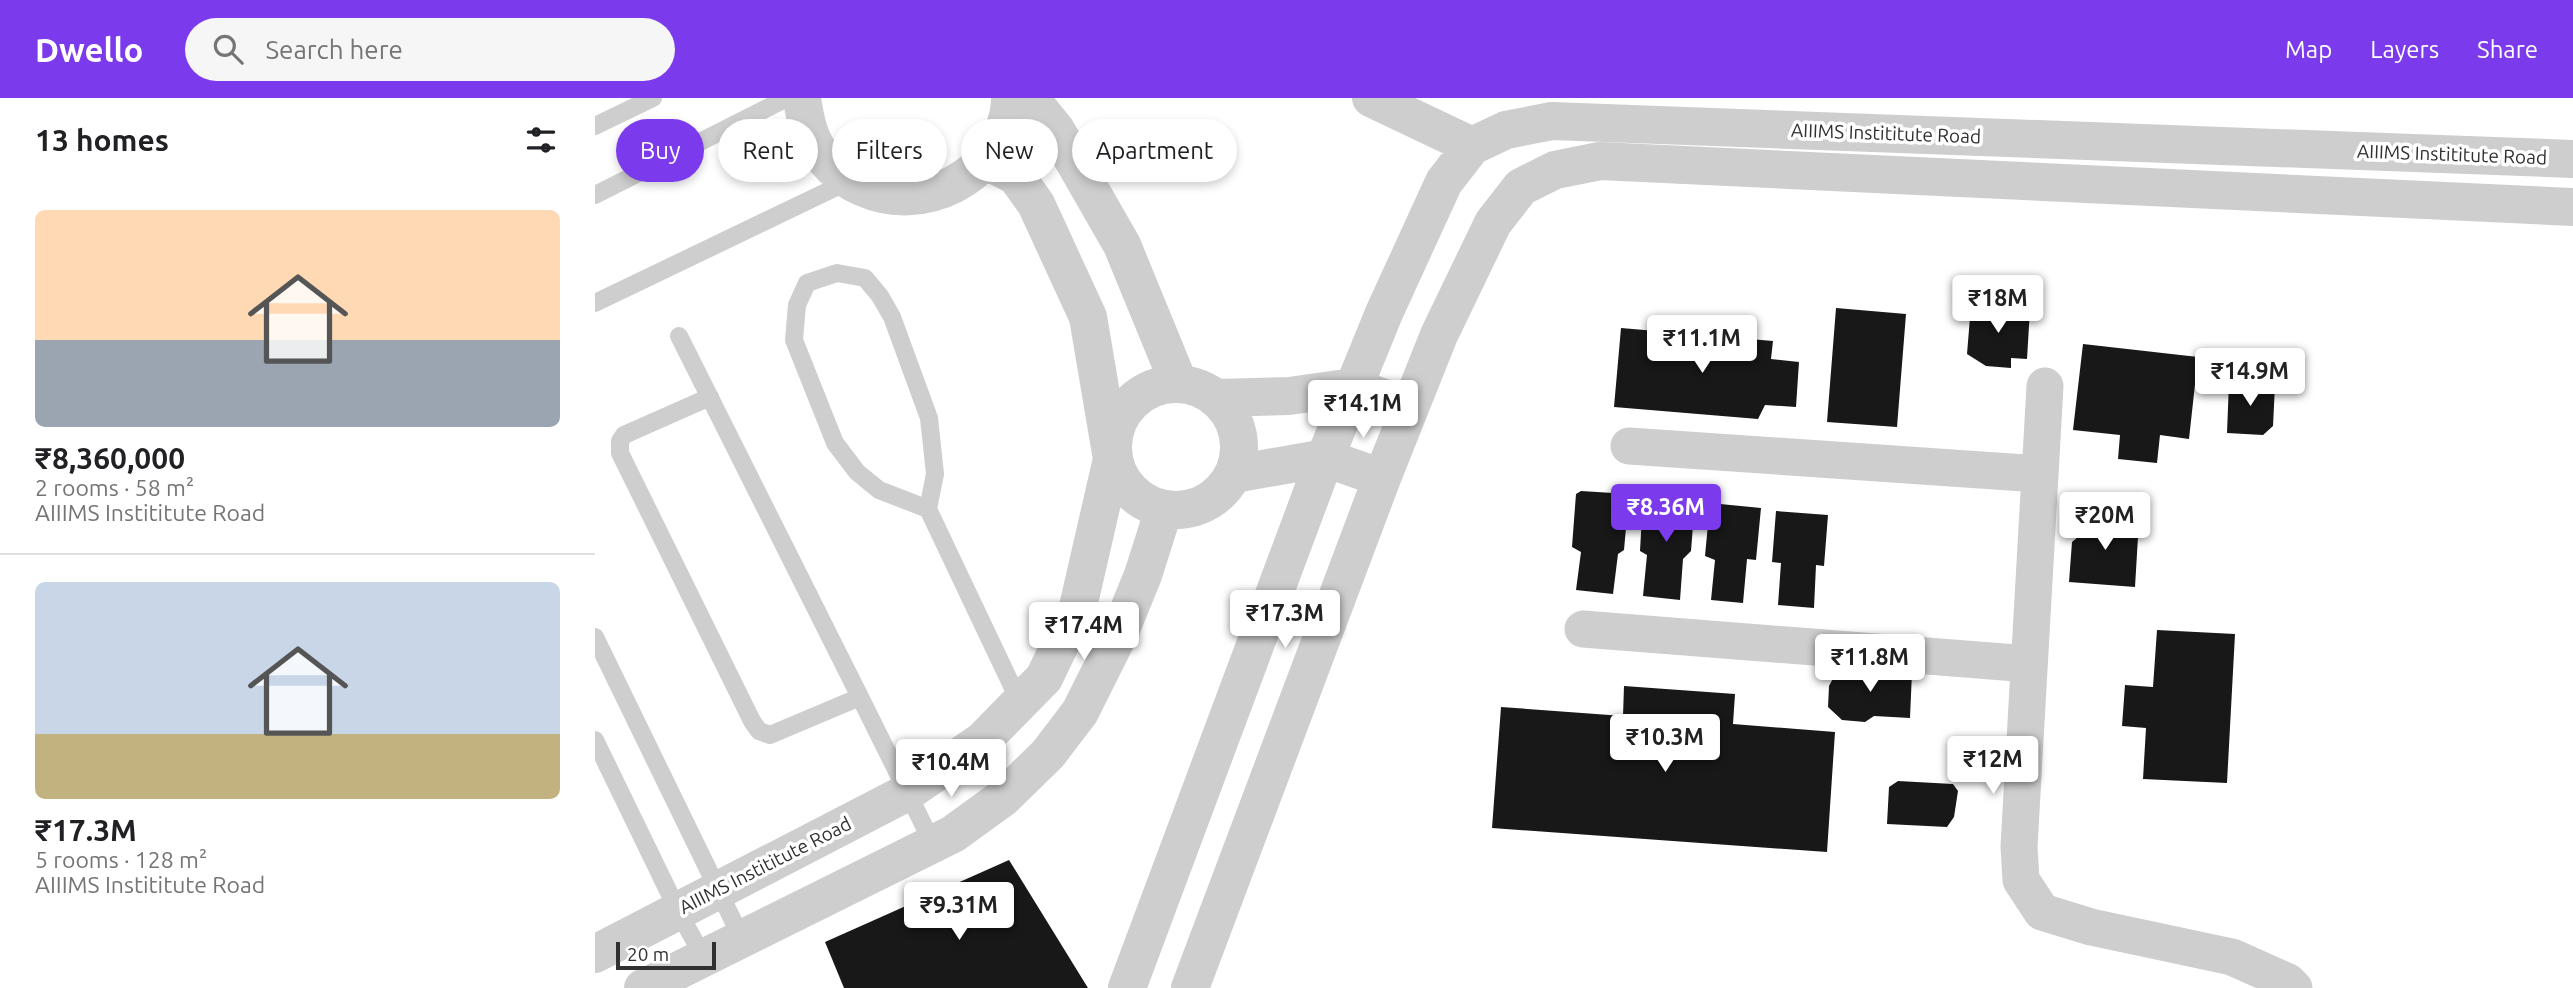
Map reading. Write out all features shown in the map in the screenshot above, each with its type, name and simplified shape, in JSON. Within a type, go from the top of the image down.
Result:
[{"type":"street","points":[[801,98],[806,126],[823,157],[832,165]]},
{"type":"street","points":[[1007,119],[1010,98]]},
{"type":"street","points":[[643,988],[953,834],[1004,797],[1048,754],[1080,712],[1119,635],[1143,575],[1164,509],[1185,510],[1206,504],[1223,491],[1234,474],[1240,454],[1239,433],[1231,414],[1217,398],[1199,387],[1179,384],[1122,245],[1056,130],[1030,98]]},
{"type":"street","points":[[1371,98],[1472,146]]},
{"type":"street","points":[[1651,98],[1754,128]]},
{"type":"street","name":"AIIIMS Instititute Road","points":[[1127,988],[1353,387],[1444,182],[1472,146],[1506,130],[1552,121],[2573,159]]},
{"type":"street","name":"AIIIMS Instititute Road","points":[[1189,988],[1382,478],[1439,335],[1493,223],[1521,187],[1555,170],[1600,161],[2573,207]]},
{"type":"street","points":[[852,182],[882,194],[917,197],[951,187],[961,180]]},
{"type":"street","name":"AIIIMS Instititute Road","points":[[1020,182],[1036,204],[1089,317],[1112,459],[1128,488],[1144,502],[1164,509]]},
{"type":"street","name":"AIIIMS Instititute Road","points":[[595,954],[907,793],[982,741],[1020,704],[1044,678],[1078,607],[1112,459],[1115,429],[1125,410],[1140,395],[1158,386],[1179,384]]},
{"type":"street","points":[[2045,386],[2019,847],[2021,880],[2042,912],[2091,927],[2232,957],[2288,982],[2294,988]]},
{"type":"street","points":[[1217,398],[1289,396],[1353,387],[1411,407]]},
{"type":"street","points":[[1629,446],[2041,474]]},
{"type":"street","points":[[1234,474],[1325,458],[1382,478]]},
{"type":"street","points":[[1583,629],[2029,664]]},
{"type":"lane","points":[[595,195],[787,98]]},
{"type":"lane","points":[[595,126],[643,100]]},
{"type":"lane","points":[[595,303],[847,182]]},
{"type":"lane","points":[[928,509],[879,490],[857,472],[835,443],[794,340],[797,305],[807,283],[837,273],[865,278],[892,317],[929,418],[935,474],[928,509],[1020,704]]},
{"type":"lane","points":[[679,336],[933,844]]},
{"type":"lane","points":[[710,397],[624,435],[620,442],[620,453],[752,721],[759,731],[770,735],[860,697]]},
{"type":"lane","points":[[595,637],[742,939]]},
{"type":"lane","points":[[595,740],[678,911],[704,958]]},
{"type":"building","points":[[1971,305],[2030,309],[2027,359],[2011,358],[2011,368],[1986,366],[1967,354]]},
{"type":"building","points":[[1836,308],[1906,314],[1897,427],[1827,422]]},
{"type":"building","points":[[1621,328],[1773,341],[1771,359],[1799,362],[1796,407],[1765,405],[1758,419],[1614,407]]},
{"type":"building","points":[[2083,344],[2198,357],[2189,439],[2160,435],[2157,463],[2118,459],[2120,435],[2073,430]]},
{"type":"building","points":[[2229,382],[2275,385],[2273,426],[2263,435],[2227,433]]},
{"type":"building","points":[[1581,491],[1629,494],[1624,550],[1618,554],[1613,594],[1576,590],[1581,552],[1572,547],[1576,494]]},
{"type":"building","points":[[1643,497],[1695,500],[1691,551],[1683,559],[1680,600],[1643,596],[1647,555],[1640,551]]},
{"type":"building","points":[[1710,503],[1761,508],[1756,560],[1747,559],[1743,603],[1711,600],[1715,560],[1705,556]]},
{"type":"building","points":[[2093,510],[2127,513],[2126,536],[2138,537],[2135,587],[2069,582],[2072,542],[2086,530]]},
{"type":"building","points":[[1776,511],[1828,515],[1824,566],[1816,565],[1814,608],[1778,605],[1781,563],[1772,562]]},
{"type":"building","points":[[2157,630],[2235,634],[2227,783],[2143,779],[2146,728],[2122,726],[2125,685],[2153,687]]},
{"type":"building","points":[[1838,669],[1912,672],[1910,718],[1874,716],[1865,722],[1842,720],[1828,707],[1829,686]]},
{"type":"building","points":[[1624,686],[1735,694],[1733,724],[1835,732],[1827,852],[1492,828],[1501,707],[1623,716]]},
{"type":"building","points":[[1898,781],[1953,784],[1958,791],[1954,817],[1947,827],[1887,824],[1889,787]]},
{"type":"building","points":[[1009,860],[1088,988],[844,988],[825,942]]}]
